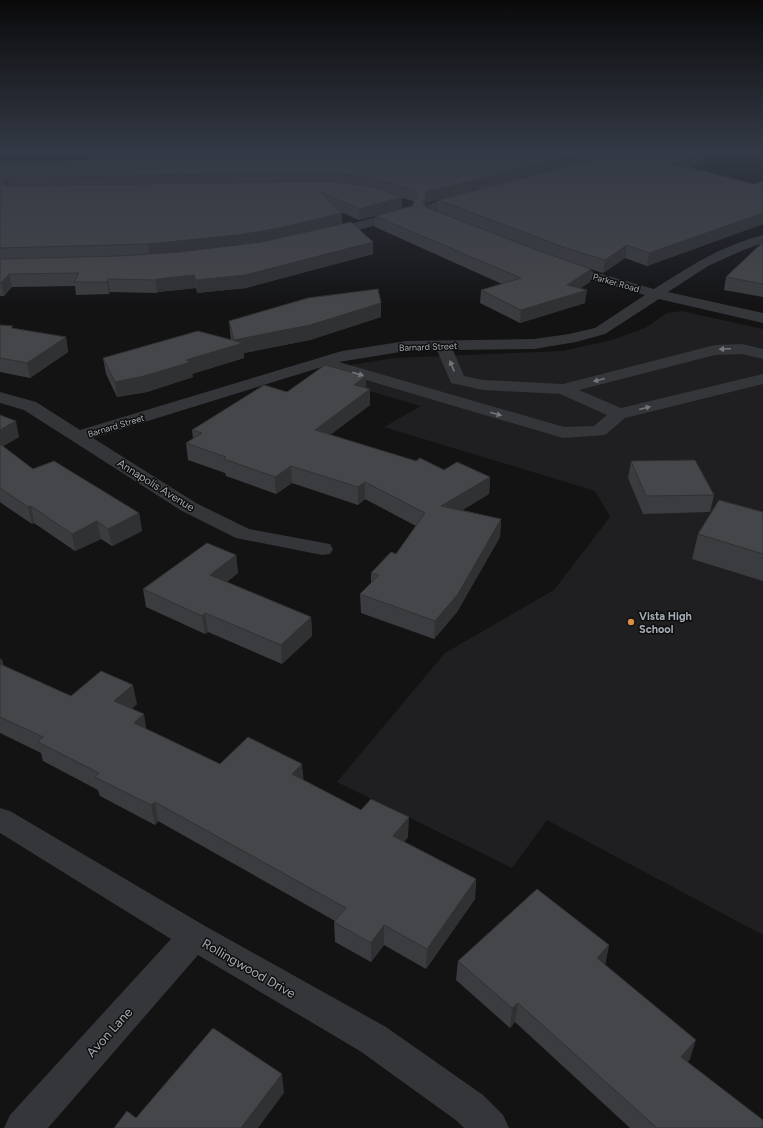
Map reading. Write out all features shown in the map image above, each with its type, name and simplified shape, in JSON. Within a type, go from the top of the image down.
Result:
[{"type":"street","points":[[314,237],[455,202]]},
{"type":"street","name":"Barnard Street","points":[[80,436],[342,356],[406,346],[534,344],[570,339],[600,331],[703,263],[736,248],[763,239]]},
{"type":"street","name":"Parker Road","points":[[551,263],[604,281],[763,318]]},
{"type":"street","points":[[443,346],[457,380],[483,385],[563,389],[715,350],[742,349],[763,354]]},
{"type":"street","points":[[321,362],[563,433],[599,431],[619,414],[763,379]]},
{"type":"street","points":[[474,408],[483,385]]},
{"type":"street","points":[[563,389],[619,414]]},
{"type":"street","name":"Annapolis Avenue","points":[[0,397],[30,406],[80,436],[189,507],[243,534],[322,549]]},
{"type":"street","name":"Rollingwood Drive","points":[[0,819],[194,936],[373,1039],[470,1108],[490,1128]]},
{"type":"street","name":"Avon Lane","points":[[23,1128],[194,936]]},
{"type":"shaded area","name":"Vista High School","points":[[681,311],[763,329],[763,935],[547,820],[512,868],[337,782],[445,653],[554,590],[610,517],[595,491],[384,427],[421,406],[317,376],[351,365],[394,358],[562,351],[612,340],[645,328],[667,313]]},
{"type":"building","points":[[0,202],[330,202],[342,213],[280,228],[238,235],[148,244],[0,248]]},
{"type":"building","points":[[343,202],[385,202],[359,209]]},
{"type":"building","points":[[414,202],[423,202],[426,207],[534,249],[591,269],[567,285],[587,290],[521,310],[481,290],[521,278],[375,216],[412,206]]},
{"type":"building","points":[[442,202],[763,202],[763,213],[649,253],[627,245],[605,260],[566,248]]},
{"type":"building","points":[[351,222],[373,242],[245,275],[196,280],[194,275],[156,280],[108,279],[107,282],[74,282],[79,273],[9,274],[0,283],[0,259],[119,256],[179,252],[261,242]]},
{"type":"building","points":[[763,242],[763,284],[726,277]]},
{"type":"building","points":[[378,289],[381,303],[310,325],[234,340],[229,321],[308,298]]},
{"type":"building","points":[[0,325],[13,326],[11,328],[66,337],[27,363],[0,358]]},
{"type":"building","points":[[198,331],[243,343],[186,360],[191,362],[144,376],[115,382],[103,358]]},
{"type":"building","points":[[325,365],[366,376],[354,385],[370,389],[315,430],[416,461],[420,458],[444,470],[457,462],[490,477],[441,506],[501,519],[458,594],[435,621],[360,594],[379,575],[371,573],[391,552],[396,554],[425,513],[365,482],[358,487],[291,466],[275,477],[224,459],[226,457],[186,443],[202,433],[192,430],[264,385],[287,392]]},
{"type":"building","points":[[0,415],[16,421],[0,430]]},
{"type":"building","points":[[0,444],[33,469],[54,461],[139,513],[108,529],[97,521],[72,534],[31,506],[28,507],[0,488]]},
{"type":"building","points":[[695,460],[714,495],[646,496],[631,461]]},
{"type":"building","points":[[719,500],[763,512],[763,554],[698,534]]},
{"type":"building","points":[[207,543],[236,555],[210,575],[311,617],[281,645],[205,613],[202,616],[143,589]]},
{"type":"building","points":[[0,664],[71,696],[101,671],[133,685],[114,701],[144,714],[134,723],[220,764],[248,737],[302,764],[292,774],[361,810],[371,799],[409,817],[393,836],[476,879],[427,949],[384,925],[371,943],[334,922],[346,908],[155,802],[151,805],[95,777],[99,773],[38,742],[43,737],[0,717]]},
{"type":"building","points":[[537,889],[609,945],[597,958],[696,1040],[681,1057],[763,1120],[763,1128],[657,1128],[518,1003],[512,1008],[458,961]]},
{"type":"building","points":[[213,1028],[282,1074],[241,1128],[114,1128],[127,1111],[136,1118]]},
{"type":"place","name":"Vista High School","points":[[631,622]]}]
